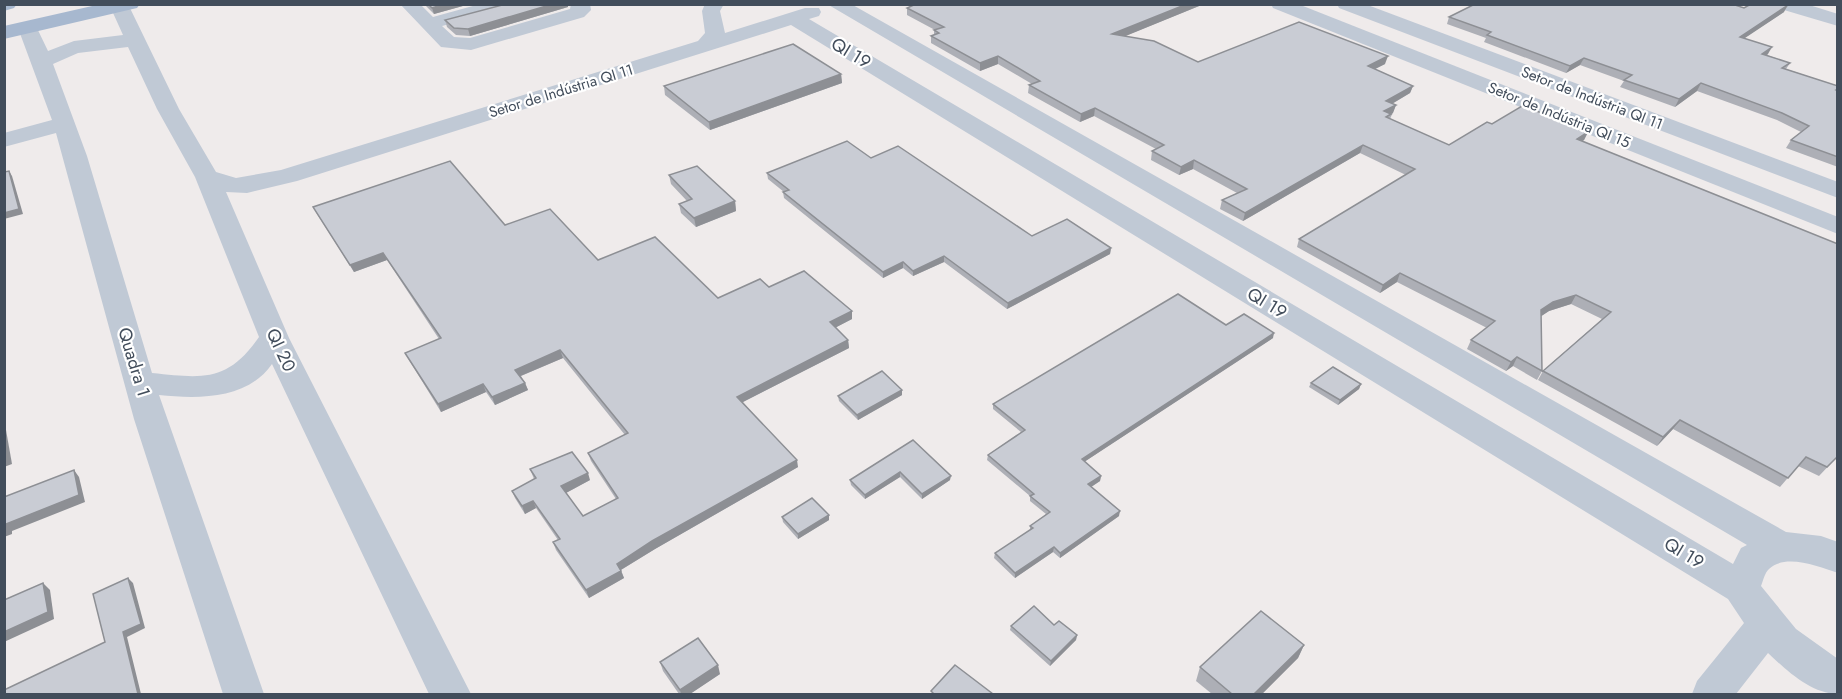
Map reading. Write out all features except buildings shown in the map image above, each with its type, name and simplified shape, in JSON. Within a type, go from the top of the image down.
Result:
[{"type":"main road","points":[[16,30],[122,5]]},
{"type":"street","points":[[409,4],[448,43],[471,44],[577,13],[582,10],[580,4]]},
{"type":"street","points":[[433,28],[503,4]]},
{"type":"street","points":[[433,28],[543,4]]},
{"type":"street","points":[[704,47],[716,33],[711,11],[715,4]]},
{"type":"street","name":"Setor de Indústria QI 15","points":[[1280,4],[1838,226]]},
{"type":"street","name":"Setor de Indústria QI 11","points":[[1346,4],[1838,191]]},
{"type":"street","points":[[1784,4],[1838,20]]},
{"type":"street","name":"QI 20","points":[[122,5],[134,40],[207,177],[274,338],[450,694]]},
{"type":"street","points":[[833,5],[1779,546]]},
{"type":"street","name":"Setor de Indústria QI 11","points":[[288,176],[833,5]]},
{"type":"street","name":"QI 19","points":[[793,18],[1741,588]]},
{"type":"street","name":"Quadra 1","points":[[16,30],[43,61],[139,382],[243,694]]},
{"type":"street","points":[[43,61],[75,47],[134,40]]},
{"type":"street","points":[[4,141],[63,124]]},
{"type":"street","points":[[207,177],[218,185],[229,187],[288,176]]},
{"type":"street","points":[[228,227],[234,213],[246,197],[288,176]]},
{"type":"street","points":[[139,382],[200,388],[228,381],[252,368],[274,338]]},
{"type":"street","points":[[1832,546],[1779,546],[1754,559],[1741,588],[1766,626],[1814,669],[1838,680]]},
{"type":"street","points":[[1712,694],[1766,626]]}]
